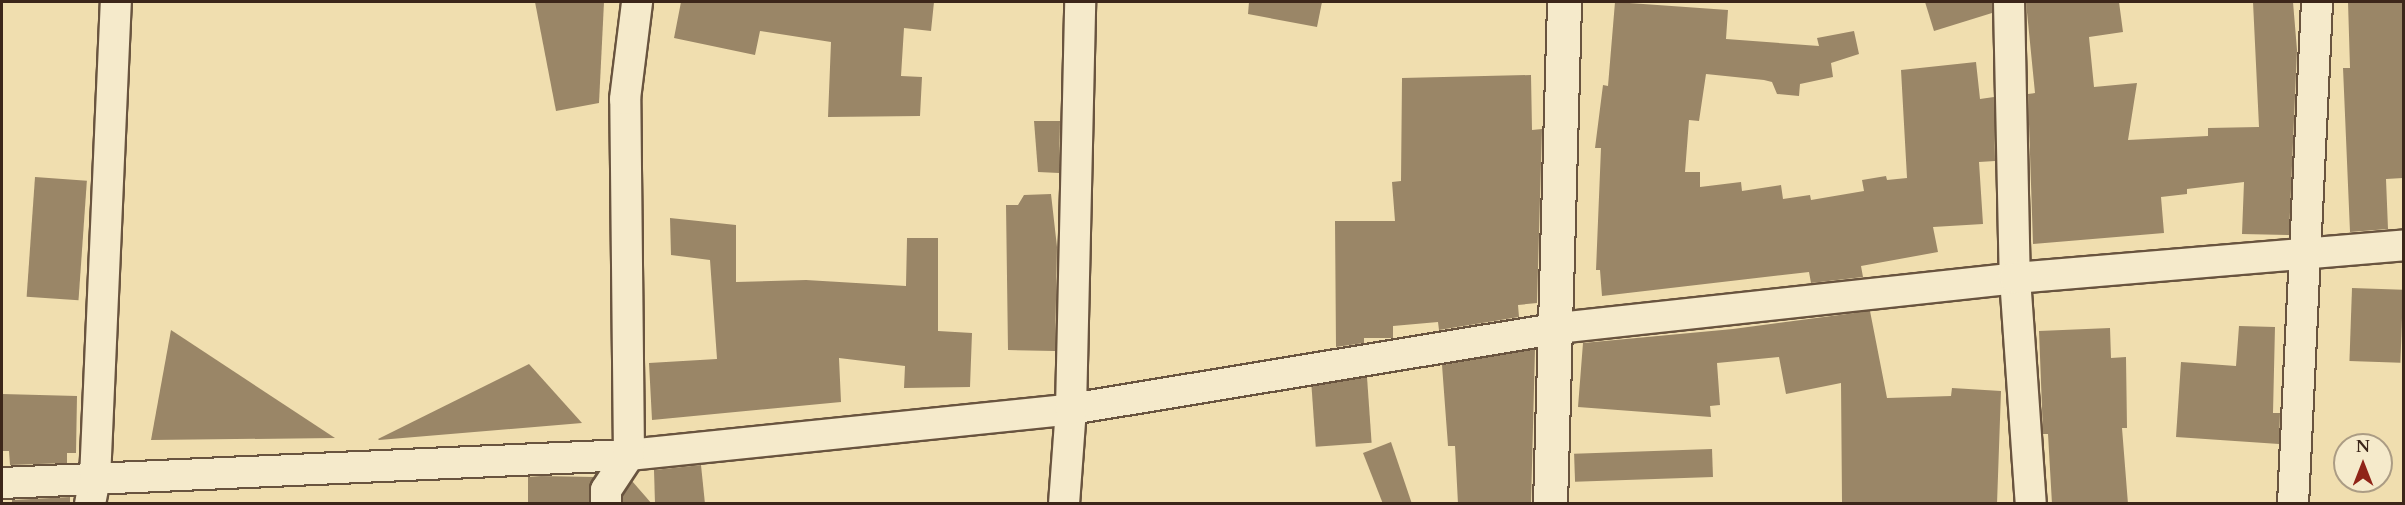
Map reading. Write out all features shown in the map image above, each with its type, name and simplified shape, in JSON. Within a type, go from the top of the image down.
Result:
[{"type":"street","points":[[92,491],[116,2]]},
{"type":"street","points":[[606,504],[606,490],[629,455],[625,99],[637,2]]},
{"type":"street","points":[[1064,504],[1071,409],[1080,2]]},
{"type":"street","points":[[1550,504],[1558,328],[1564,2]]},
{"type":"street","points":[[2009,2],[2015,278],[2031,504]]},
{"type":"street","points":[[2293,504],[2307,255],[2317,2]]},
{"type":"street","points":[[2,483],[92,491],[629,455],[1071,409],[1558,328],[2015,278],[2403,246]]},
{"type":"building","points":[[535,2],[604,2],[599,103],[556,111]]},
{"type":"building","points":[[681,2],[934,2],[931,31],[904,28],[901,76],[922,77],[920,116],[828,117],[831,42],[760,31],[755,55],[674,38]]},
{"type":"building","points":[[1249,2],[1322,2],[1317,27],[1248,14]]},
{"type":"building","points":[[1615,2],[1728,10],[1726,39],[1819,46],[1817,38],[1854,31],[1859,54],[1831,63],[1833,77],[1800,84],[1799,96],[1777,94],[1772,82],[1764,80],[1706,74],[1699,121],[1689,120],[1685,172],[1700,172],[1700,187],[1741,182],[1742,191],[1781,185],[1783,199],[1810,195],[1811,200],[1864,191],[1862,180],[1886,176],[1887,180],[1907,178],[1901,70],[1976,62],[1980,99],[1994,97],[1995,161],[1979,162],[1983,224],[1933,227],[1938,252],[1861,266],[1863,277],[1811,283],[1809,272],[1602,296],[1600,270],[1596,270],[1601,148],[1595,148],[1603,85],[1608,86]]},
{"type":"building","points":[[1925,2],[1992,2],[1992,13],[1934,31]]},
{"type":"building","points":[[2026,2],[2119,2],[2123,32],[2089,37],[2094,87],[2137,83],[2128,140],[2208,136],[2208,128],[2259,127],[2253,2],[2293,2],[2297,50],[2289,235],[2242,234],[2244,182],[2187,189],[2187,194],[2161,197],[2164,233],[2033,244],[2028,94],[2035,93]]},
{"type":"building","points":[[2348,2],[2403,2],[2403,178],[2386,179],[2388,229],[2350,232],[2343,68],[2350,68]]},
{"type":"building","points":[[1531,75],[1532,130],[1542,129],[1537,303],[1518,305],[1519,317],[1439,330],[1438,322],[1393,326],[1393,338],[1364,338],[1364,343],[1336,347],[1335,221],[1395,221],[1392,182],[1401,181],[1402,78]]},
{"type":"building","points":[[1034,121],[1060,121],[1059,173],[1038,172]]},
{"type":"building","points":[[35,177],[87,181],[79,300],[27,297]]},
{"type":"building","points":[[1051,194],[1057,247],[1055,351],[1008,350],[1006,205],[1018,205],[1024,195]]},
{"type":"building","points":[[670,218],[736,225],[736,282],[806,280],[906,286],[907,238],[938,238],[938,331],[972,333],[970,387],[904,388],[905,366],[839,358],[841,402],[652,420],[649,363],[717,359],[710,260],[671,255]]},
{"type":"building","points":[[2352,288],[2403,290],[2400,363],[2349,361]]},
{"type":"building","points":[[1870,311],[1887,398],[1951,396],[1952,388],[2001,391],[1997,504],[1842,503],[1841,383],[1786,394],[1779,357],[1717,363],[1720,405],[1710,406],[1711,417],[1578,407],[1583,343],[1733,329]]},
{"type":"building","points":[[2239,326],[2275,327],[2273,413],[2280,413],[2279,444],[2176,437],[2181,362],[2236,366]]},
{"type":"building","points":[[2110,328],[2111,358],[2126,357],[2127,428],[2122,428],[2128,504],[2052,504],[2048,434],[2043,434],[2039,331]]},
{"type":"building","points":[[171,330],[335,438],[151,440]]},
{"type":"building","points":[[1535,349],[1531,504],[1458,504],[1455,446],[1448,446],[1442,365]]},
{"type":"building","points":[[529,364],[582,423],[378,439]]},
{"type":"building","points":[[1367,377],[1372,443],[1316,447],[1311,381]]},
{"type":"building","points":[[2,394],[77,396],[76,453],[67,453],[67,463],[10,465],[9,451],[2,451]]},
{"type":"building","points":[[1391,442],[1412,504],[1383,504],[1363,453]]},
{"type":"building","points":[[1712,449],[1713,477],[1575,482],[1574,454]]},
{"type":"building","points":[[701,465],[705,504],[655,504],[654,470]]},
{"type":"building","points":[[528,477],[594,477],[589,504],[528,504]]},
{"type":"building","points":[[632,481],[652,504],[623,504],[623,495]]},
{"type":"building","points":[[70,497],[70,504],[12,504],[12,500]]}]
